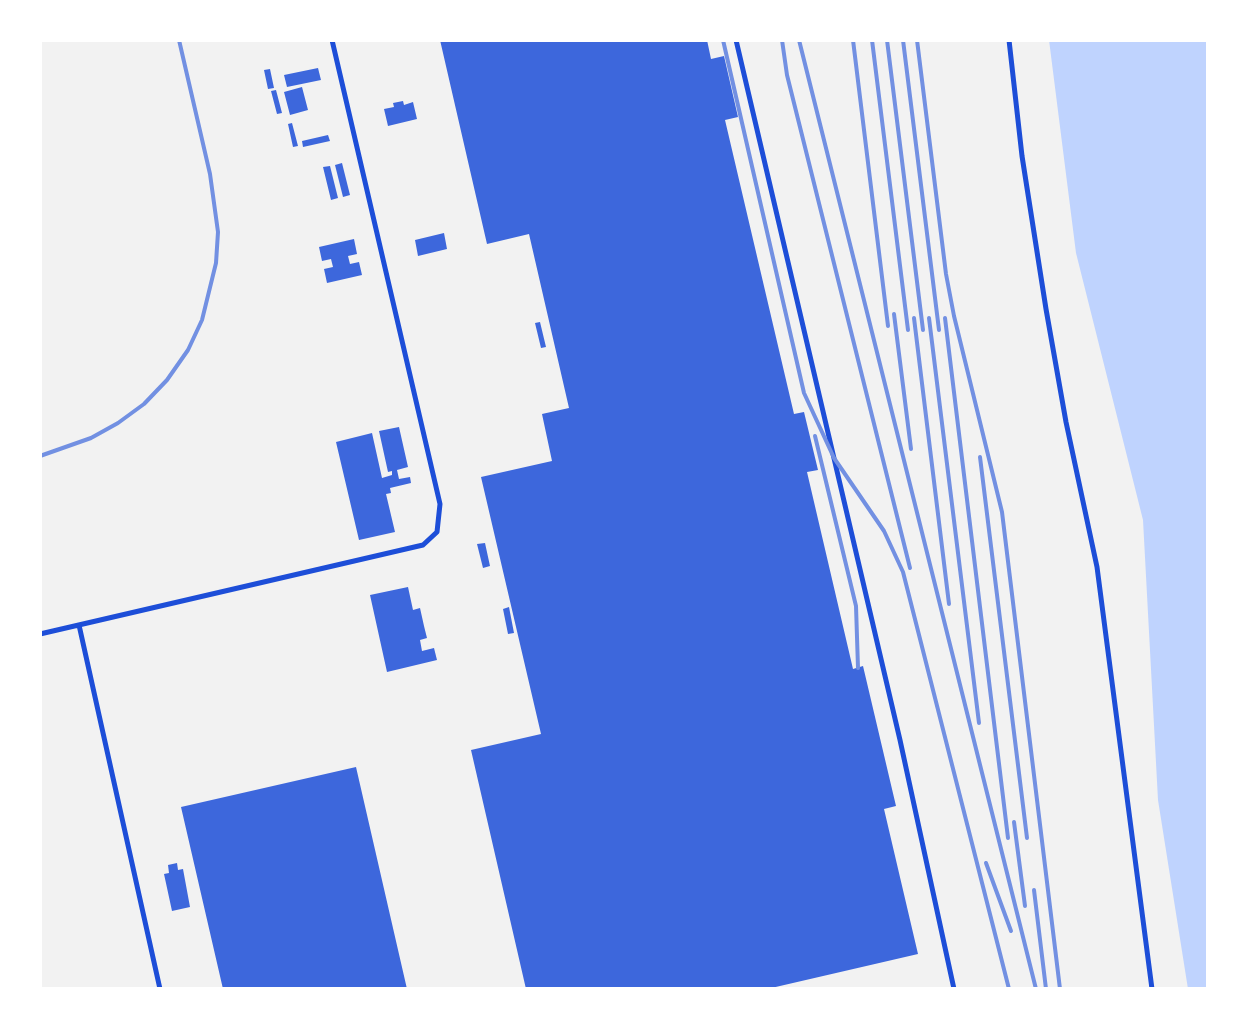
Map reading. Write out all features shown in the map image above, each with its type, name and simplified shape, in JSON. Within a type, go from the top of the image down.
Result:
[{"type":"street","points":[[40,634],[423,545],[437,532],[440,504],[332,40]]},
{"type":"street","points":[[736,40],[896,725],[954,989]]},
{"type":"street","points":[[1009,40],[1022,156],[1046,309],[1097,567],[1152,989]]},
{"type":"street","points":[[79,625],[160,989]]},
{"type":"water","points":[[1049,40],[1208,40],[1208,989],[1188,989],[1158,800],[1143,520],[1076,253]]},
{"type":"building","points":[[440,40],[707,40],[711,59],[724,56],[738,117],[725,120],[794,414],[804,412],[818,470],[807,472],[853,669],[863,666],[896,806],[884,809],[918,954],[767,989],[526,989],[471,750],[541,734],[481,477],[552,461],[542,414],[569,408],[529,234],[487,244]]},
{"type":"building","points":[[318,68],[321,80],[287,87],[284,75]]},
{"type":"building","points":[[270,69],[274,88],[268,89],[264,70]]},
{"type":"building","points":[[302,87],[308,110],[290,115],[284,92]]},
{"type":"building","points":[[276,90],[282,113],[277,114],[271,91]]},
{"type":"building","points":[[403,101],[404,105],[413,102],[417,119],[388,126],[384,109]]},
{"type":"building","points":[[292,123],[298,146],[293,147],[288,124]]},
{"type":"building","points":[[328,135],[330,141],[303,147],[302,141]]},
{"type":"building","points":[[342,163],[350,195],[343,197],[335,165]]},
{"type":"building","points":[[330,166],[338,198],[331,200],[323,167]]},
{"type":"building","points":[[444,233],[447,249],[418,256],[415,240]]},
{"type":"building","points":[[354,239],[357,254],[348,256],[350,264],[359,262],[362,275],[327,283],[324,269],[333,267],[331,259],[322,261],[319,247]]},
{"type":"building","points":[[540,322],[546,347],[541,348],[535,323]]},
{"type":"building","points":[[399,427],[408,467],[397,470],[399,479],[410,477],[411,483],[390,488],[391,493],[386,494],[395,532],[359,540],[336,442],[372,433],[382,478],[392,475],[392,471],[388,472],[379,431]]},
{"type":"building","points":[[485,543],[490,566],[483,568],[477,544]]},
{"type":"building","points":[[408,587],[413,610],[420,608],[427,638],[420,640],[422,651],[434,648],[437,660],[387,672],[370,595]]},
{"type":"building","points":[[509,607],[514,633],[508,634],[503,609]]},
{"type":"building","points":[[356,767],[407,989],[223,989],[181,807]]},
{"type":"building","points":[[177,863],[178,870],[183,869],[190,907],[172,911],[164,874],[169,873],[168,865]]},
{"type":"railway","points":[[40,456],[91,438],[144,404],[167,380],[188,350],[202,320],[216,263],[218,232],[210,174],[179,40]]},
{"type":"railway","points":[[723,40],[804,393],[834,458],[884,531],[903,572],[1009,989]]},
{"type":"railway","points":[[782,40],[787,75],[910,568]]},
{"type":"railway","points":[[799,40],[1036,989]]},
{"type":"railway","points":[[853,40],[888,326]]},
{"type":"railway","points":[[872,40],[908,330]]},
{"type":"railway","points":[[887,40],[923,330]]},
{"type":"railway","points":[[903,40],[939,330]]},
{"type":"railway","points":[[917,40],[946,274],[1002,512],[1060,989]]},
{"type":"railway","points":[[894,314],[911,449]]},
{"type":"railway","points":[[914,318],[949,604]]},
{"type":"railway","points":[[929,318],[979,723]]},
{"type":"railway","points":[[945,318],[1008,838]]},
{"type":"railway","points":[[815,436],[856,606],[858,668]]},
{"type":"railway","points":[[980,457],[1027,838]]},
{"type":"railway","points":[[1014,822],[1025,906]]},
{"type":"railway","points":[[986,863],[1011,931]]},
{"type":"railway","points":[[1034,890],[1046,989]]}]
